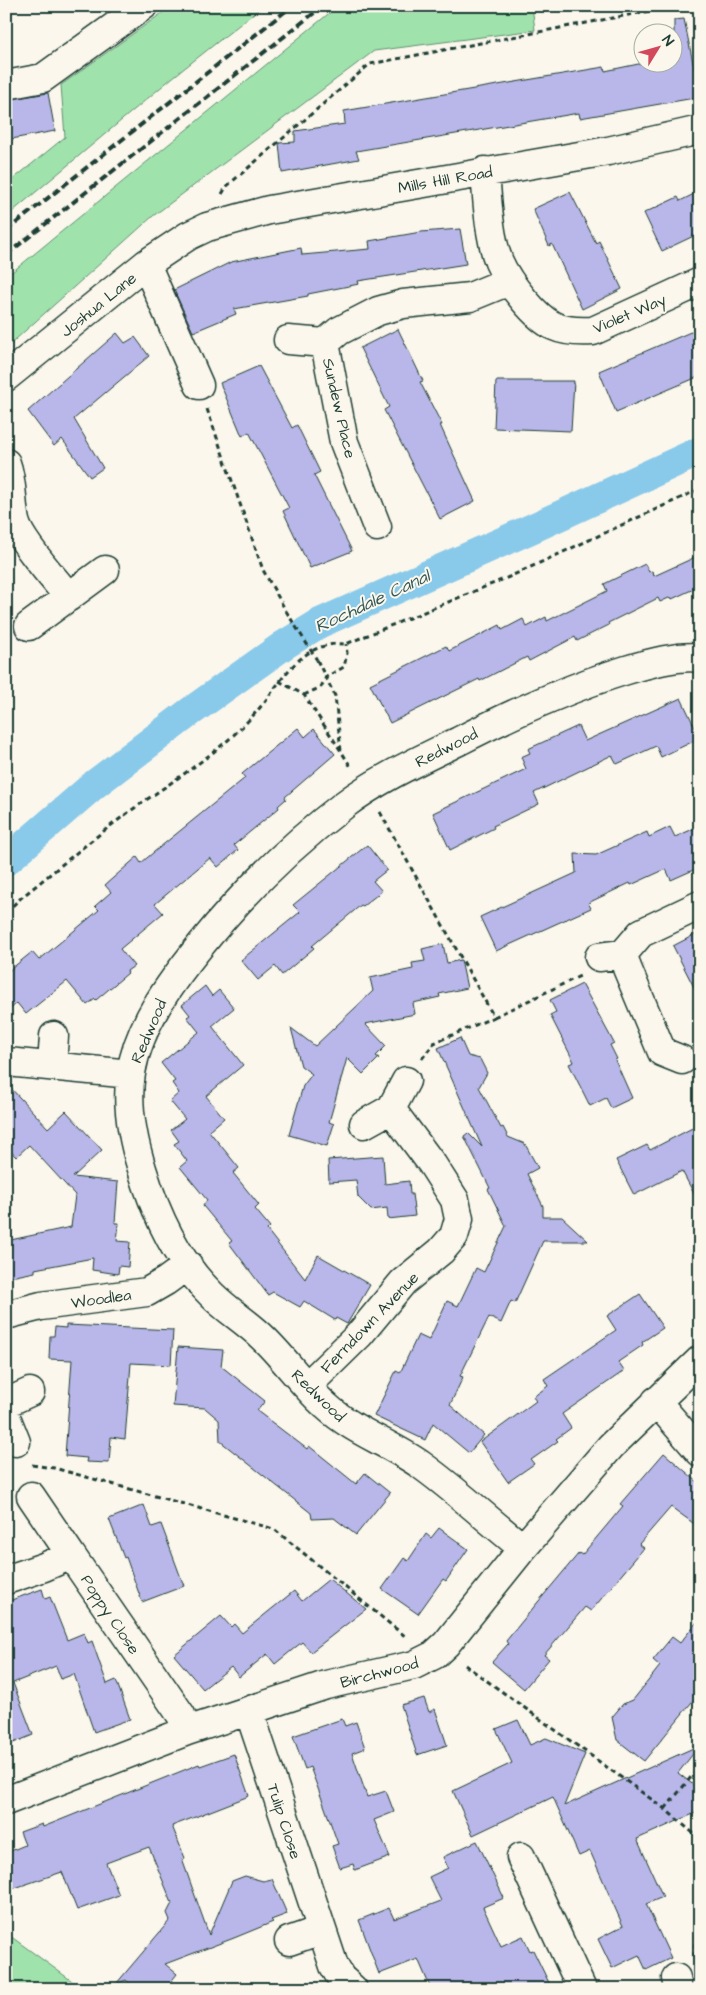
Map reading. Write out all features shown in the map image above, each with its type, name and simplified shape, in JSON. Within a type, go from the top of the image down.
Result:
[{"type":"street","points":[[6,85],[43,78],[143,6]]},
{"type":"street","name":"Mills Hill Road","points":[[192,234],[207,227],[268,210],[608,151],[700,130]]},
{"type":"street","name":"Violet Way","points":[[485,172],[488,215],[498,260],[509,281],[537,315],[549,325],[562,330],[577,332],[593,331],[700,282]]},
{"type":"street","name":"Joshua Lane","points":[[6,377],[146,264],[192,234]]},
{"type":"street","points":[[146,264],[198,385]]},
{"type":"street","name":"Sundew Place","points":[[288,340],[325,343],[339,331],[378,311],[402,304],[470,296],[509,281]]},
{"type":"street","name":"Sundew Place","points":[[325,343],[344,442],[377,527]]},
{"type":"street","points":[[6,463],[10,474],[15,523],[25,541],[68,597]]},
{"type":"street","points":[[29,626],[105,570]]},
{"type":"street","name":"Redwood","points":[[523,1548],[420,1464],[349,1424],[326,1407],[262,1336],[211,1294],[175,1248],[162,1224],[142,1170],[133,1135],[131,1074],[138,1049],[153,1013],[172,981],[219,922],[252,887],[304,837],[345,804],[424,757],[520,711],[586,683],[656,662],[691,656],[700,658]]},
{"type":"street","points":[[682,1060],[662,1052],[627,968],[611,955],[641,933],[700,905]]},
{"type":"street","points":[[52,1066],[54,1036]]},
{"type":"street","points":[[7,1062],[131,1074]]},
{"type":"street","points":[[364,1124],[391,1109],[406,1081]]},
{"type":"street","name":"Ferndown Avenue","points":[[306,1386],[359,1335],[403,1282],[440,1251],[454,1236],[459,1220],[455,1200],[432,1164],[391,1109]]},
{"type":"street","name":"Woodlea","points":[[6,1315],[41,1306],[146,1292],[166,1281],[188,1265]]},
{"type":"street","name":"Birchwood","points":[[6,1801],[187,1732],[326,1685],[414,1665],[434,1655],[446,1644],[523,1548],[611,1446],[700,1360]]},
{"type":"street","points":[[656,1402],[700,1452]]},
{"type":"street","points":[[6,1417],[21,1453]]},
{"type":"street","name":"Poppy Close","points":[[31,1496],[180,1715],[187,1732]]},
{"type":"street","points":[[6,1580],[44,1567],[71,1555]]},
{"type":"street","name":"Tulip Close","points":[[249,1711],[334,1966],[341,1978],[353,1989]]},
{"type":"street","points":[[521,1857],[582,1989]]},
{"type":"street","points":[[289,1941],[321,1930]]},
{"type":"path","points":[[222,194],[228,186],[370,64],[676,6]]},
{"type":"path","points":[[198,385],[263,570],[286,611],[318,660],[336,696],[341,751]]},
{"type":"path","points":[[6,912],[126,814],[203,760],[247,722],[296,662],[318,647],[332,643],[346,644],[509,576],[700,489]]},
{"type":"path","points":[[304,695],[320,687],[326,677],[344,667],[347,653],[346,644]]},
{"type":"path","points":[[279,681],[304,695],[375,802],[494,1017]]},
{"type":"path","points":[[406,1081],[434,1043],[494,1017],[588,972],[611,955]]},
{"type":"path","points":[[21,1453],[54,1468],[274,1529],[417,1646],[434,1655],[454,1658],[665,1809],[700,1839]]},
{"type":"path","points":[[665,1809],[700,1766]]},
{"type":"path","points":[[677,1984],[693,1962],[700,1873]]},
{"type":"green space","points":[[172,6],[263,6],[172,78],[6,217],[6,185],[65,137],[61,85]]},
{"type":"green space","points":[[338,6],[532,6],[535,30],[374,51],[153,216],[6,348],[6,277]]},
{"type":"green space","points":[[6,1933],[83,1989],[16,1989],[6,1981]]},
{"type":"building","points":[[684,19],[700,97],[580,118],[579,113],[356,151],[359,159],[282,173],[279,143],[295,142],[295,131],[345,124],[344,111],[604,67],[605,71],[634,65],[634,72],[684,72],[684,22],[674,22],[674,20]]},
{"type":"building","points":[[48,93],[55,131],[6,140],[6,100]]},
{"type":"building","points":[[700,191],[700,233],[662,251],[644,213],[678,197],[680,201]]},
{"type":"building","points":[[570,192],[596,243],[599,241],[622,289],[582,309],[552,244],[549,246],[533,209]]},
{"type":"building","points":[[460,229],[466,264],[358,281],[359,284],[308,294],[308,296],[234,309],[236,314],[193,332],[174,290],[231,262],[301,248],[302,255],[370,249],[369,241],[421,232]]},
{"type":"building","points":[[700,328],[700,376],[616,412],[599,371]]},
{"type":"building","points":[[398,329],[423,381],[420,382],[442,425],[440,425],[475,501],[440,519],[384,410],[389,407],[360,348]]},
{"type":"building","points":[[117,333],[125,343],[135,337],[149,356],[74,419],[103,468],[90,477],[62,439],[54,446],[28,411]]},
{"type":"building","points":[[259,366],[292,428],[297,425],[320,472],[314,475],[352,551],[310,568],[283,511],[289,508],[249,432],[242,436],[220,383]]},
{"type":"building","points":[[496,381],[574,381],[571,431],[494,428]]},
{"type":"building","points":[[700,555],[700,586],[672,599],[671,597],[660,602],[658,598],[577,641],[575,637],[529,661],[527,657],[390,723],[370,684],[446,646],[449,651],[500,625],[502,630],[523,619],[527,627],[546,617],[547,621],[607,591],[604,584],[645,564],[649,572],[652,571],[654,576]]},
{"type":"building","points":[[681,698],[700,738],[661,757],[656,746],[617,764],[612,755],[534,793],[539,804],[493,826],[494,828],[450,850],[433,813],[526,769],[521,757],[530,753],[528,749],[578,726],[585,741]]},
{"type":"building","points":[[298,728],[305,737],[314,729],[335,754],[285,797],[286,799],[278,806],[279,808],[234,845],[238,850],[218,867],[210,858],[155,904],[163,913],[120,949],[134,966],[127,971],[128,973],[96,1000],[87,1005],[67,981],[26,1014],[17,1003],[6,1013],[6,973],[32,952],[39,960],[99,910],[95,906],[111,892],[105,885],[137,857],[141,863],[245,778],[242,774]]},
{"type":"building","points":[[700,826],[700,867],[671,880],[666,869],[631,885],[630,883],[588,903],[591,908],[496,951],[480,917],[576,873],[575,854],[596,855],[647,832],[649,837],[670,827],[675,837]]},
{"type":"building","points":[[367,845],[387,870],[373,881],[382,891],[363,906],[361,905],[312,946],[314,948],[282,975],[275,966],[258,980],[241,960],[300,912],[293,905]]},
{"type":"building","points":[[700,932],[700,999],[673,946]]},
{"type":"building","points":[[443,944],[447,963],[461,960],[467,988],[439,994],[440,997],[413,1003],[415,1014],[365,1024],[386,1046],[376,1056],[379,1058],[363,1074],[347,1058],[329,1122],[334,1124],[327,1146],[289,1135],[303,1086],[312,1074],[301,1066],[291,1028],[315,1046],[373,991],[370,978],[413,969],[412,963],[425,961],[422,949]]},
{"type":"building","points":[[582,984],[614,1043],[610,1045],[632,1098],[611,1108],[606,1098],[590,1106],[569,1064],[574,1062],[550,1015],[556,1012],[550,1000]]},
{"type":"building","points":[[205,986],[212,996],[219,990],[234,1008],[212,1026],[243,1065],[206,1096],[224,1118],[209,1131],[239,1168],[233,1173],[259,1205],[255,1209],[270,1227],[267,1230],[305,1279],[318,1255],[370,1285],[347,1324],[336,1318],[335,1320],[304,1301],[300,1307],[273,1292],[268,1295],[229,1243],[232,1241],[203,1206],[207,1200],[180,1167],[187,1161],[174,1144],[179,1141],[171,1130],[185,1119],[170,1101],[179,1093],[172,1083],[175,1081],[161,1063],[199,1032],[187,1017],[190,1015],[182,1005]]},
{"type":"building","points":[[460,1038],[468,1056],[480,1059],[487,1073],[479,1087],[501,1128],[503,1127],[508,1137],[525,1144],[538,1168],[527,1174],[543,1206],[543,1217],[562,1217],[588,1241],[543,1241],[515,1303],[511,1301],[501,1323],[489,1317],[460,1376],[463,1377],[450,1405],[484,1435],[469,1453],[433,1423],[425,1440],[374,1416],[396,1371],[400,1373],[418,1335],[429,1340],[447,1301],[458,1306],[476,1268],[484,1272],[506,1226],[488,1189],[490,1188],[464,1136],[468,1133],[482,1147],[438,1048]]},
{"type":"building","points":[[6,1083],[48,1128],[66,1111],[102,1150],[73,1177],[118,1182],[115,1223],[119,1223],[117,1241],[130,1242],[128,1267],[119,1266],[118,1274],[92,1270],[93,1258],[35,1269],[35,1272],[6,1278],[6,1241],[71,1227],[75,1195],[29,1145],[16,1157],[6,1146]]},
{"type":"building","points":[[700,1124],[700,1205],[682,1171],[634,1195],[616,1160],[647,1145],[650,1150]]},
{"type":"building","points":[[383,1156],[385,1184],[409,1181],[415,1216],[388,1219],[387,1208],[371,1210],[358,1197],[356,1180],[329,1182],[328,1160]]},
{"type":"building","points":[[640,1294],[663,1328],[642,1342],[643,1345],[618,1362],[624,1371],[562,1414],[571,1428],[556,1439],[558,1441],[531,1460],[534,1464],[508,1482],[480,1442],[536,1401],[533,1397],[548,1386],[544,1379],[616,1330],[607,1316]]},
{"type":"building","points":[[66,1325],[173,1330],[171,1365],[131,1363],[125,1439],[111,1437],[109,1463],[86,1462],[87,1458],[65,1456],[72,1360],[49,1359],[50,1336],[54,1336],[55,1327],[66,1328]]},
{"type":"building","points":[[178,1347],[223,1350],[221,1366],[265,1401],[257,1411],[307,1449],[309,1446],[356,1484],[365,1473],[390,1493],[356,1535],[334,1518],[312,1519],[311,1513],[220,1441],[219,1420],[205,1408],[173,1406]]},
{"type":"building","points":[[664,1453],[700,1484],[700,1528],[671,1507],[639,1544],[644,1548],[591,1611],[585,1607],[544,1655],[549,1659],[524,1689],[492,1662],[508,1644],[506,1641],[533,1608],[579,1553],[582,1555],[623,1506],[620,1504]]},
{"type":"building","points":[[144,1505],[152,1527],[161,1524],[184,1586],[142,1602],[126,1557],[124,1558],[109,1519]]},
{"type":"building","points":[[439,1528],[468,1549],[446,1581],[443,1579],[418,1614],[382,1589],[404,1558],[408,1561],[426,1534],[431,1538]]},
{"type":"building","points":[[329,1579],[366,1609],[311,1652],[302,1642],[275,1664],[267,1654],[239,1677],[231,1667],[203,1689],[174,1655],[221,1616],[231,1627],[234,1624],[242,1633],[294,1591],[302,1601]]},
{"type":"building","points":[[42,1589],[45,1599],[50,1597],[67,1640],[84,1633],[88,1643],[92,1641],[107,1684],[116,1680],[130,1719],[94,1732],[74,1674],[61,1679],[56,1666],[13,1683],[33,1735],[6,1746],[6,1602]]},
{"type":"building","points":[[700,1618],[700,1692],[644,1761],[617,1740],[612,1717],[623,1704],[633,1700],[660,1666],[653,1660],[672,1637],[680,1643]]},
{"type":"building","points":[[424,1698],[429,1712],[435,1709],[447,1745],[417,1755],[401,1705]]},
{"type":"building","points":[[342,1719],[345,1726],[356,1722],[365,1748],[352,1753],[367,1797],[386,1791],[394,1812],[374,1820],[390,1857],[355,1870],[353,1864],[340,1868],[332,1846],[338,1844],[310,1767],[305,1769],[293,1736]]},
{"type":"building","points":[[518,1720],[530,1745],[546,1738],[585,1754],[564,1806],[700,1745],[678,1773],[700,1790],[700,1811],[637,1839],[663,1897],[646,1904],[671,1958],[646,1970],[639,1955],[612,1968],[598,1939],[623,1926],[590,1851],[579,1856],[553,1797],[473,1835],[453,1791],[512,1763],[496,1729]]},
{"type":"building","points":[[234,1754],[249,1796],[172,1826],[185,1858],[182,1859],[209,1935],[232,1881],[245,1876],[263,1881],[272,1879],[287,1914],[271,1920],[273,1922],[234,1938],[165,1964],[177,1974],[165,1989],[136,1989],[126,1980],[116,1984],[170,1920],[167,1913],[172,1903],[149,1847],[106,1863],[119,1895],[77,1910],[62,1872],[6,1891],[6,1853],[25,1845],[20,1832],[42,1824],[43,1827],[199,1764],[200,1766]]},
{"type":"building","points":[[477,1841],[504,1898],[483,1907],[501,1946],[523,1936],[530,1951],[533,1950],[552,1989],[431,1989],[418,1959],[379,1974],[359,1920],[389,1908],[394,1919],[441,1901],[429,1877],[448,1868],[443,1857]]},
{"type":"waterway","name":"Rochdale Canal","points":[[6,861],[95,784],[190,712],[284,645],[320,623],[700,451]]},
{"type":"railway","points":[[6,231],[292,6]]},
{"type":"railway","points":[[6,255],[323,6]]}]
